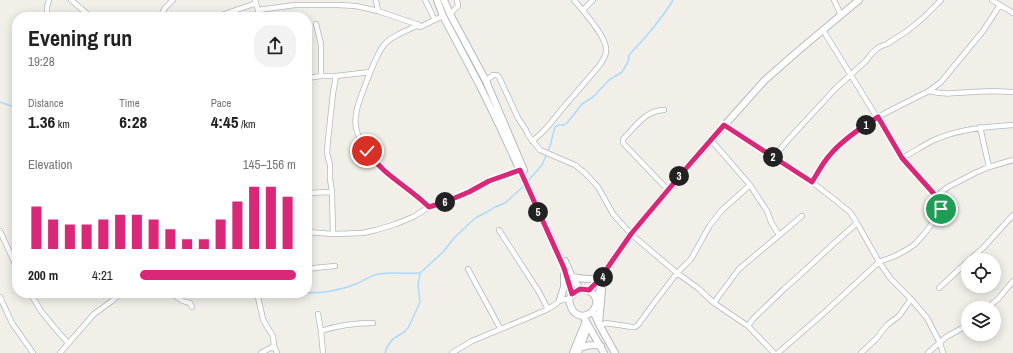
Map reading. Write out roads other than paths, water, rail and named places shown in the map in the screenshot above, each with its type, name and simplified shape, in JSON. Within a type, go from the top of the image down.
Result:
[{"type":"main road","points":[[437,0],[486,80],[521,170]]},
{"type":"main road","points":[[444,0],[446,15],[572,277],[580,289]]},
{"type":"main road","points":[[573,353],[589,314],[593,311],[596,305],[596,300],[608,267],[631,234],[724,125],[765,80],[859,0]]},
{"type":"main road","points":[[530,188],[564,268],[571,296],[570,306],[576,314],[586,321],[604,353]]},
{"type":"main road","points":[[560,300],[564,287],[564,268]]},
{"type":"main road","points":[[572,277],[579,279],[603,278]]},
{"type":"main road","points":[[589,290],[603,278]]},
{"type":"main road","points":[[599,325],[603,278]]},
{"type":"main road","points":[[571,296],[580,289],[589,290],[596,300]]},
{"type":"main road","points":[[593,311],[615,353]]},
{"type":"main road","points":[[579,351],[586,321]]},
{"type":"main road","points":[[579,351],[585,346],[600,346]]},
{"type":"street","points":[[47,12],[49,0]]},
{"type":"street","points":[[71,0],[85,12]]},
{"type":"street","points":[[163,12],[173,0]]},
{"type":"street","points":[[376,0],[378,11]]},
{"type":"street","points":[[425,0],[435,20]]},
{"type":"street","points":[[228,12],[255,1],[258,10],[287,3],[337,3],[378,11],[419,25],[420,27],[446,15],[456,8],[458,6],[457,0]]},
{"type":"street","points":[[532,141],[550,124],[605,58],[606,43],[574,0]]},
{"type":"street","points":[[582,10],[593,0]]},
{"type":"street","points":[[834,0],[841,15]]},
{"type":"street","points":[[774,158],[787,141],[836,88],[852,75],[875,50],[907,31],[941,0]]},
{"type":"street","points":[[992,0],[1013,13]]},
{"type":"street","points":[[812,182],[828,156],[856,131],[878,117],[929,91],[941,82],[983,31],[1000,5]]},
{"type":"street","points":[[316,24],[321,44],[321,76]]},
{"type":"street","points":[[419,25],[392,38],[384,45],[370,72],[357,108],[355,122],[358,134],[376,164],[421,198],[429,207]]},
{"type":"street","points":[[823,30],[902,158],[938,194]]},
{"type":"street","points":[[312,77],[370,72]]},
{"type":"street","points":[[486,80],[493,75],[497,75],[499,77],[518,118],[532,141],[540,150],[548,152],[576,165],[598,187],[613,214],[631,234],[677,273],[698,288],[714,304],[748,326],[774,353]]},
{"type":"street","points":[[333,234],[332,192],[328,140],[336,76]]},
{"type":"street","points":[[929,91],[938,94],[993,91],[1013,92]]},
{"type":"street","points":[[664,110],[653,112],[639,121],[623,139],[623,142],[668,190]]},
{"type":"street","points":[[724,125],[812,182],[850,212],[878,262],[891,279],[928,318],[943,353]]},
{"type":"street","points":[[902,158],[932,141],[956,133],[980,127],[1013,125]]},
{"type":"street","points":[[980,127],[989,167]]},
{"type":"street","points":[[711,140],[750,185],[767,211],[771,222],[779,235]]},
{"type":"street","points":[[778,353],[878,262],[895,256],[915,244],[941,212],[937,201],[938,194],[975,173],[1013,160]]},
{"type":"street","points":[[312,232],[333,234],[363,233],[376,230],[413,217],[429,207],[469,192],[489,181],[521,170]]},
{"type":"street","points":[[599,325],[606,323],[635,327],[677,273],[691,259],[710,225],[722,210],[750,185]]},
{"type":"street","points":[[312,194],[332,192]]},
{"type":"street","points":[[714,304],[739,269],[802,216]]},
{"type":"street","points":[[978,253],[1013,216]]},
{"type":"street","points":[[748,326],[753,319],[784,289],[857,223]]},
{"type":"street","points":[[499,230],[548,309]]},
{"type":"street","points":[[0,231],[12,257]]},
{"type":"street","points":[[312,268],[335,266]]},
{"type":"street","points":[[939,288],[961,268]]},
{"type":"street","points":[[468,269],[500,328]]},
{"type":"street","points":[[996,301],[1013,281]]},
{"type":"street","points":[[452,353],[472,340],[548,309],[560,300],[571,296]]},
{"type":"street","points":[[0,297],[12,323],[33,353]]},
{"type":"street","points":[[33,298],[41,311],[68,343]]},
{"type":"street","points":[[60,353],[94,314],[115,298]]},
{"type":"street","points":[[178,298],[190,303],[192,307]]},
{"type":"street","points":[[258,298],[263,319],[273,336],[274,346],[278,353]]},
{"type":"street","points":[[861,353],[876,339],[887,325],[899,316],[911,299]]},
{"type":"street","points":[[318,314],[323,353]]},
{"type":"street","points":[[321,331],[331,328],[373,323]]},
{"type":"street","points":[[928,353],[946,337],[961,329]]},
{"type":"street","points":[[261,353],[274,346]]},
{"type":"waterway","points":[[527,182],[542,165],[550,146],[555,127],[567,123],[582,104],[593,97],[609,80],[622,72],[628,62],[629,55],[652,29],[673,0]]},
{"type":"waterway","points":[[0,102],[12,107]]},
{"type":"waterway","points":[[385,353],[387,347],[393,339],[408,328],[420,302],[418,285],[420,273],[443,252],[454,238],[472,221],[495,207],[505,203],[525,185]]},
{"type":"waterway","points":[[312,293],[326,292],[344,288],[379,274],[420,273]]}]
